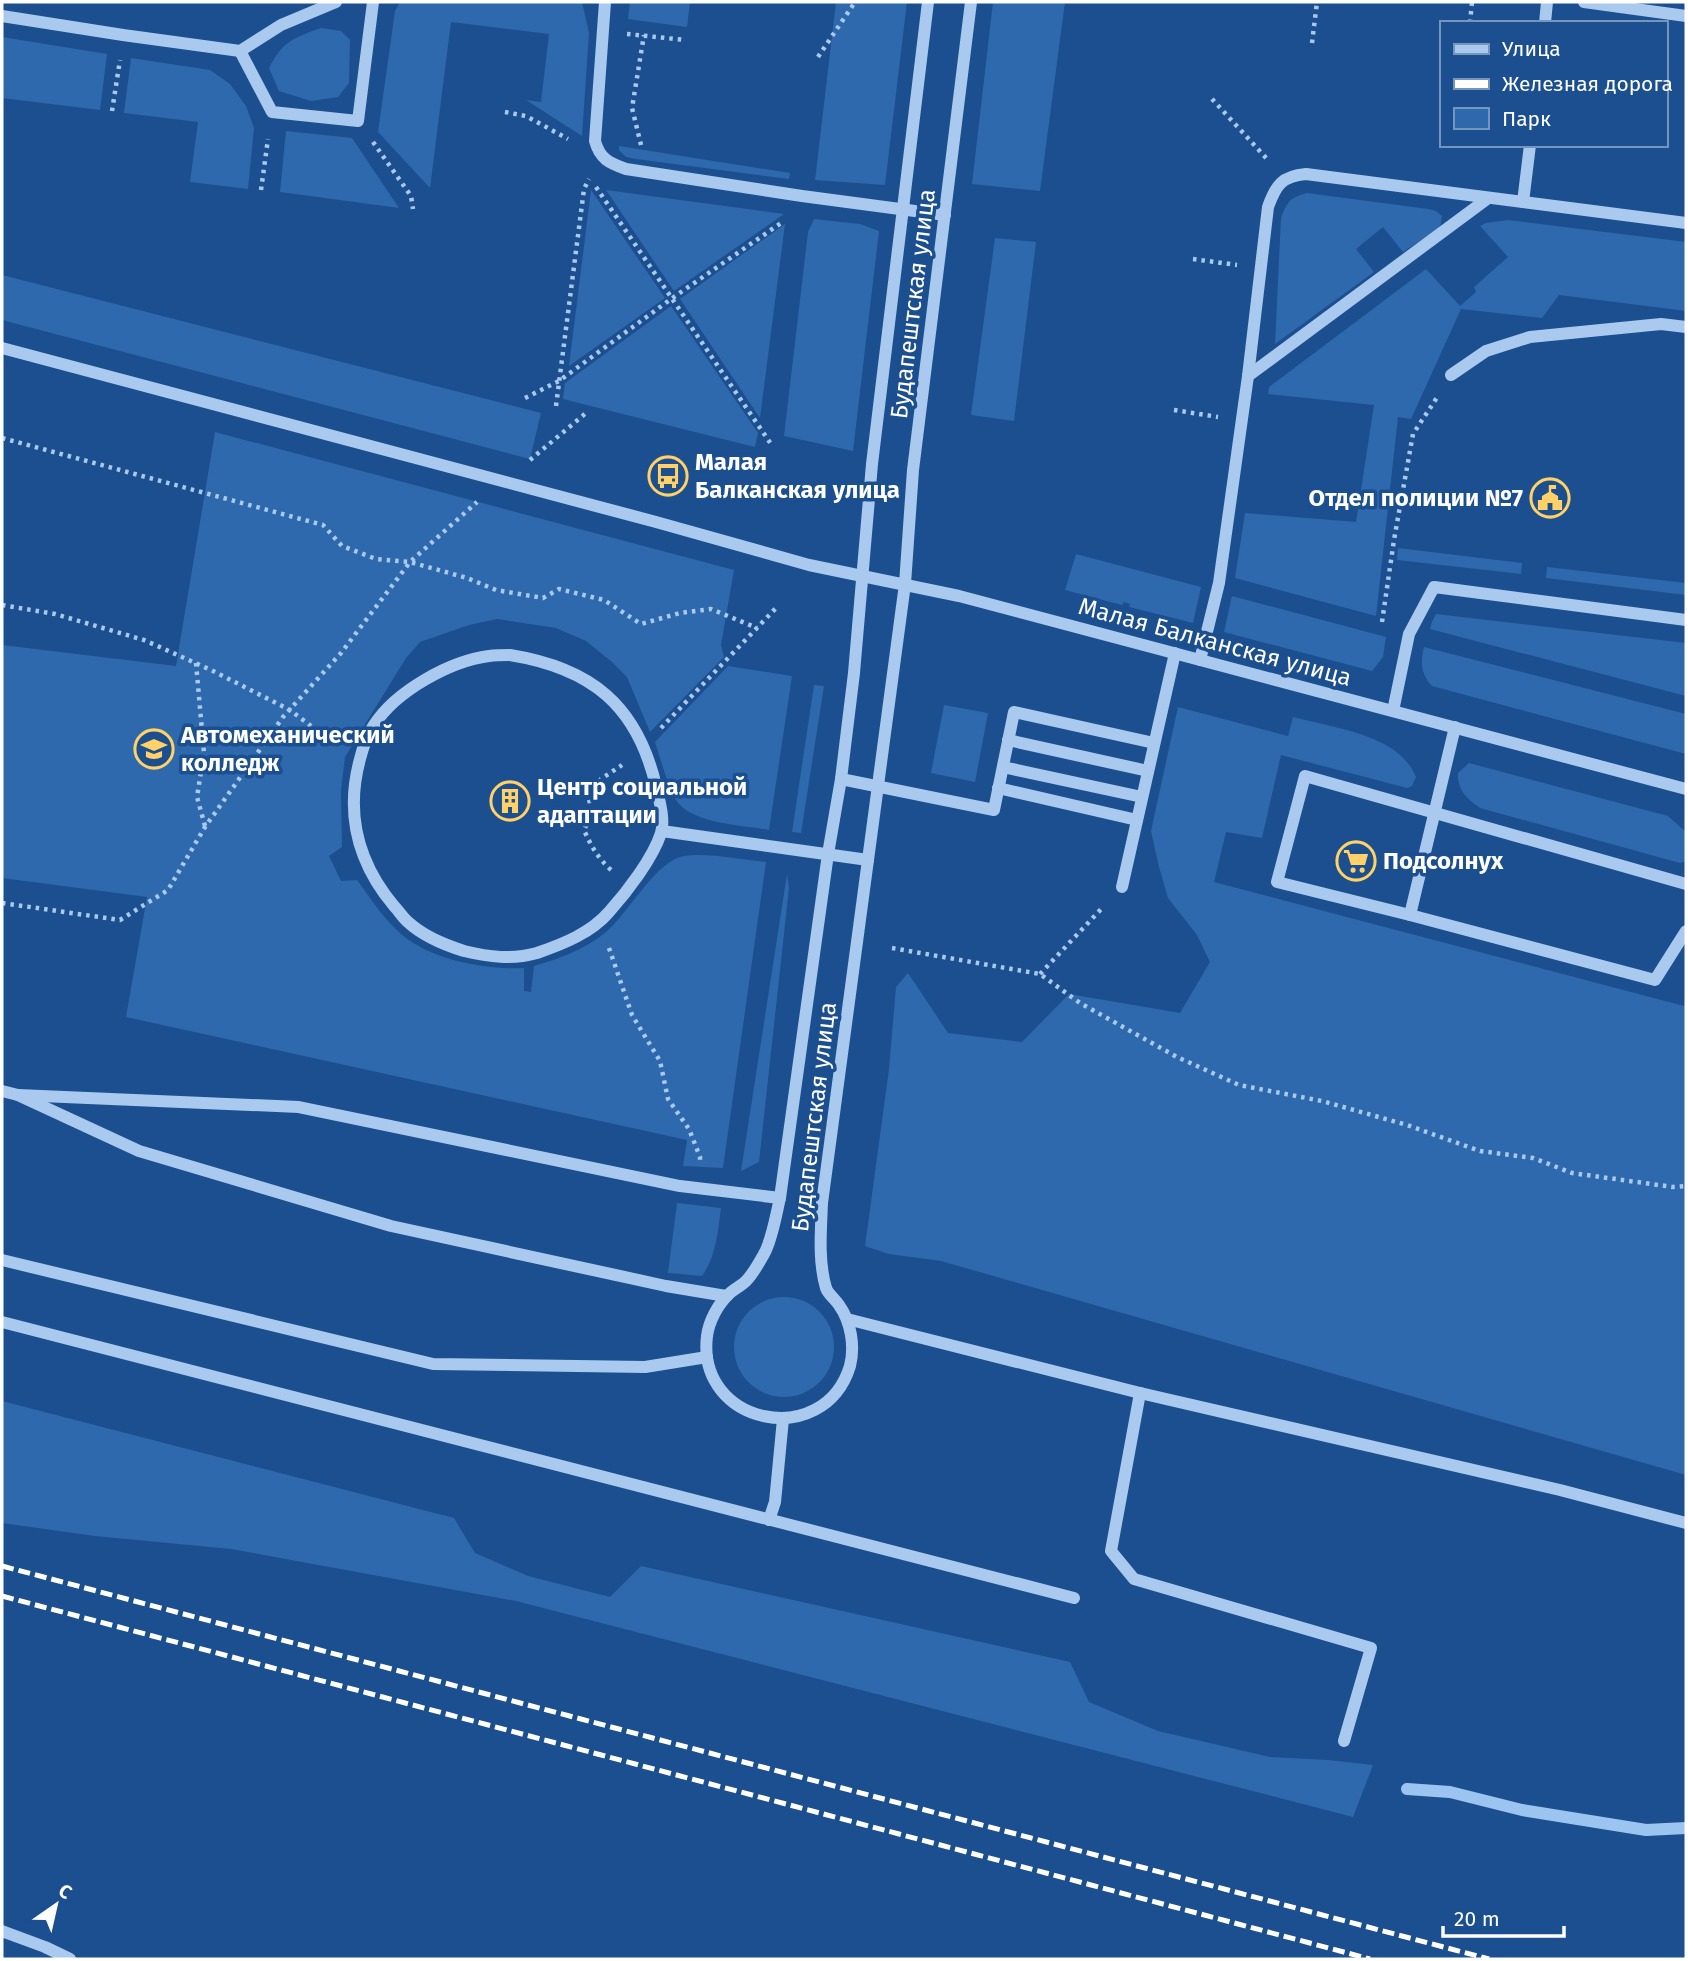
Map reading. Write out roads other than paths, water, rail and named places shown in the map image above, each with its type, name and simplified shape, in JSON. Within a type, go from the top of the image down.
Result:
[{"type":"street","points":[[2,16],[240,51],[281,25],[336,2]]},
{"type":"street","points":[[240,51],[272,112],[358,121],[373,2]]},
{"type":"street","points":[[605,2],[595,141],[598,152],[611,163],[626,169],[945,215]]},
{"type":"street","name":"Будапештская улица","points":[[707,1357],[707,1335],[714,1314],[726,1296],[746,1281],[766,1252],[780,1198],[841,779],[864,576],[872,464],[929,2]]},
{"type":"street","name":"Будапештская улица","points":[[783,1419],[806,1414],[826,1402],[841,1385],[850,1365],[852,1341],[847,1319],[827,1290],[821,1254],[821,1203],[905,584],[913,470],[971,2]]},
{"type":"street","points":[[1545,21],[1547,2]]},
{"type":"street","points":[[1584,2],[1686,16]]},
{"type":"street","points":[[1523,202],[1530,147]]},
{"type":"street","points":[[1200,660],[1219,583],[1268,207],[1273,192],[1282,181],[1293,175],[1306,174],[1686,223]]},
{"type":"street","points":[[1248,376],[1487,199]]},
{"type":"street","points":[[1451,375],[1486,351],[1530,337],[1661,324],[1686,327]]},
{"type":"street","name":"Малая Балканская улица","points":[[2,348],[809,565],[959,596],[1686,789]]},
{"type":"street","points":[[1393,711],[1409,634],[1434,587],[1686,620]]},
{"type":"street","points":[[1122,887],[1175,653]]},
{"type":"street","points":[[510,655],[570,671],[594,685],[632,722],[654,777],[661,808],[662,831],[643,869],[601,922],[567,941],[524,957],[481,955],[452,947],[408,922],[376,881],[363,855],[355,827],[356,774],[365,742],[375,723],[411,689],[432,676],[470,660],[510,655]]},
{"type":"street","points":[[841,779],[994,810],[1014,712],[1154,743]]},
{"type":"street","points":[[1410,915],[1455,727]]},
{"type":"street","points":[[1009,740],[1148,771]]},
{"type":"street","points":[[1003,767],[1142,797]]},
{"type":"street","points":[[1686,884],[1304,776],[1277,882],[1655,980],[1686,931]]},
{"type":"street","points":[[998,788],[1137,820]]},
{"type":"street","points":[[662,831],[868,860]]},
{"type":"street","points":[[2,1091],[18,1095],[139,1152],[391,1226],[666,1286],[726,1296]]},
{"type":"street","points":[[18,1095],[299,1107],[698,1188],[780,1198]]},
{"type":"street","points":[[2,1260],[433,1364],[645,1367],[707,1357],[714,1378],[726,1395],[742,1409],[762,1417],[783,1419],[775,1502],[769,1520]]},
{"type":"street","points":[[847,1319],[1140,1393],[1560,1490],[1686,1523]]},
{"type":"street","points":[[2,1322],[1074,1598]]},
{"type":"street","points":[[1140,1393],[1111,1551],[1133,1579],[1371,1648],[1344,1741]]},
{"type":"street","points":[[2,1931],[70,1959]]},
{"type":"waterway","points":[[1407,1789],[1450,1792],[1522,1810],[1646,1830],[1686,1828]]},
{"type":"railway","points":[[2,1566],[1489,1959]]},
{"type":"railway","points":[[2,1596],[1370,1959]]},
{"type":"place","name":"Малая Балканская улица","points":[[668,476]]},
{"type":"place","name":"Отдел полиции №7","points":[[1550,498]]},
{"type":"place","name":"Автомеханический колледж","points":[[154,749]]},
{"type":"place","name":"Центр социальной адаптации","points":[[510,801]]},
{"type":"place","name":"Подсолнух","points":[[1356,861]]}]
